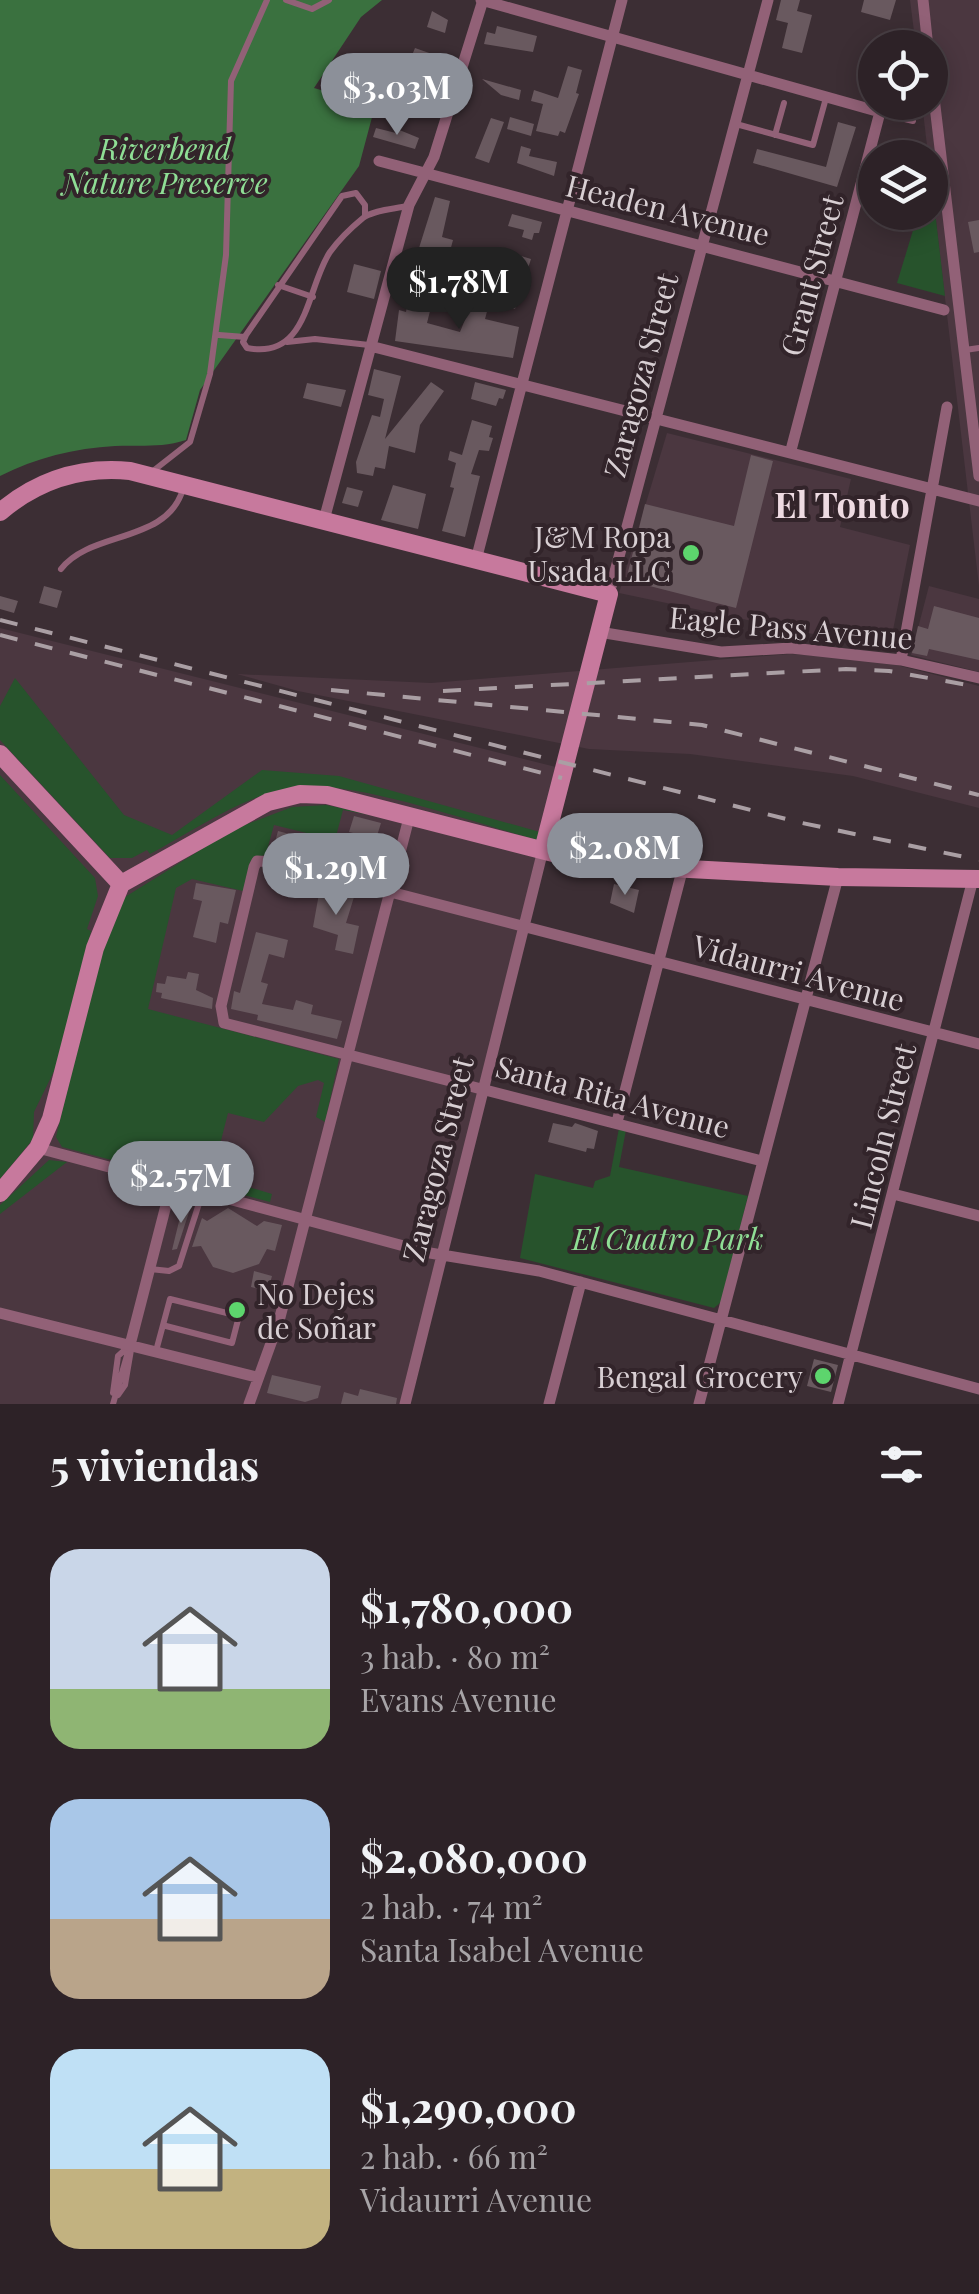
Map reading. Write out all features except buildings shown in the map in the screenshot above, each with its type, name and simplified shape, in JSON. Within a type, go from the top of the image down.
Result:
[{"type":"main road","points":[[0,512],[50,479],[79,472],[148,474],[609,594]]},
{"type":"main road","name":"Zaragoza Street","points":[[543,850],[609,594]]},
{"type":"main road","points":[[0,754],[121,884]]},
{"type":"main road","points":[[0,1193],[38,1148],[51,1119],[95,948],[121,884],[268,802],[326,794],[596,864],[838,877],[976,879]]},
{"type":"street","points":[[324,520],[408,205],[434,157],[482,0],[858,104]]},
{"type":"street","points":[[476,560],[622,0]]},
{"type":"street","name":"Zaragoza Street","points":[[609,594],[768,0]]},
{"type":"street","points":[[923,0],[926,30]]},
{"type":"street","name":"Grant Street","points":[[791,450],[873,120]]},
{"type":"street","points":[[937,120],[979,476]]},
{"type":"street","name":"Headen Avenue","points":[[379,160],[836,278],[944,310]]},
{"type":"street","points":[[370,346],[791,450],[979,501]]},
{"type":"street","points":[[901,660],[947,407]]},
{"type":"street","name":"Eagle Pass Avenue","points":[[599,632],[721,652],[791,648],[901,660],[979,678]]},
{"type":"street","points":[[249,1404],[279,1320],[410,814]]},
{"type":"street","name":"Zaragoza Street","points":[[404,1404],[543,850]]},
{"type":"street","name":"Vidaurri Avenue","points":[[220,1019],[257,861],[979,1044]]},
{"type":"street","points":[[617,1122],[682,870]]},
{"type":"street","points":[[698,1404],[838,877]]},
{"type":"street","name":"Lincoln Street","points":[[838,1404],[976,879]]},
{"type":"street","name":"Santa Rita Avenue","points":[[220,1019],[762,1160]]},
{"type":"street","points":[[38,1148],[441,1255],[581,1282],[979,1389]]},
{"type":"street","points":[[130,1345],[172,1182]]},
{"type":"street","points":[[893,1194],[979,1216]]},
{"type":"street","points":[[549,1404],[581,1282]]},
{"type":"street","points":[[0,1312],[256,1377]]},
{"type":"lane","points":[[148,474],[184,450],[193,436],[218,335],[230,175],[231,81],[268,0]]},
{"type":"lane","points":[[286,0],[312,9],[329,0]]},
{"type":"lane","points":[[736,124],[814,145],[826,98]]},
{"type":"lane","points":[[775,135],[784,103]]},
{"type":"lane","points":[[365,215],[365,204],[356,193],[342,196],[245,337],[247,348],[259,350],[314,339],[370,346]]},
{"type":"lane","points":[[284,343],[305,318],[329,254],[365,215],[408,205]]},
{"type":"lane","points":[[278,285],[313,296]]},
{"type":"lane","points":[[218,335],[245,337]]},
{"type":"lane","points":[[964,350],[979,348]]},
{"type":"lane","points":[[61,569],[75,557],[167,516],[176,508],[185,483]]},
{"type":"lane","points":[[150,1269],[164,1271],[179,1266],[203,1190]]},
{"type":"lane","points":[[156,1351],[166,1326],[170,1299],[239,1316],[232,1343],[166,1326]]},
{"type":"lane","points":[[114,1402],[130,1345]]},
{"type":"shaded area","points":[[910,0],[979,0],[979,586],[937,230],[948,230],[948,140],[926,140],[924,120],[948,120],[948,30],[914,30]]},
{"type":"shaded area","points":[[667,433],[851,479],[840,527],[910,545],[889,650],[619,593]]},
{"type":"shaded area","points":[[929,586],[979,599],[979,672],[911,655]]},
{"type":"shaded area","points":[[0,628],[564,769],[405,1404],[0,1404]]},
{"type":"shaded area","points":[[790,654],[873,659],[979,686],[979,808],[853,776],[690,754],[589,749],[298,691],[237,674],[431,683]]},
{"type":"green space","name":"Riverbend Nature Preserve","points":[[0,0],[382,0],[361,17],[314,88],[375,106],[359,166],[200,390],[186,440],[85,449],[41,459],[0,476]]},
{"type":"green space","points":[[913,230],[937,230],[945,296],[897,283]]},
{"type":"green space","points":[[15,678],[124,815],[172,835],[262,770],[339,776],[540,832],[538,840],[383,796],[297,787],[240,805],[150,854],[147,850],[132,858],[110,858],[0,740],[0,706]]},
{"type":"green space","points":[[0,775],[95,878],[98,896],[56,1067],[34,1112],[33,1139],[0,1179]]},
{"type":"green space","points":[[326,805],[398,820],[343,810],[335,840],[274,825],[266,854],[250,862],[243,891],[192,879],[176,888],[148,1009],[339,1059],[325,1122],[316,1117],[324,1083],[318,1080],[298,1086],[264,1122],[228,1113],[212,1176],[272,1194],[270,1202],[62,1147],[56,1137],[103,942],[125,897],[234,829],[292,807]]},
{"type":"green space","name":"El Cuatro Park","points":[[619,1128],[626,1130],[619,1167],[748,1196],[721,1302],[714,1308],[520,1258],[535,1174],[593,1188],[595,1181],[610,1176]]},
{"type":"green space","points":[[49,1160],[67,1162],[0,1214],[0,1205]]},
{"type":"railway","points":[[0,620],[802,823],[979,860]]},
{"type":"railway","points":[[0,635],[562,778]]},
{"type":"railway","points":[[443,691],[846,669],[889,671],[979,687]]},
{"type":"railway","points":[[331,690],[702,725],[979,795]]},
{"type":"place","name":"J&M Ropa Usada LLC","points":[[691,553]]},
{"type":"place","name":"No Dejes de Soñar","points":[[237,1310]]},
{"type":"place","name":"Bengal Grocery","points":[[823,1376]]},
{"type":"district","name":"El Tonto","points":[[842,503]]}]
